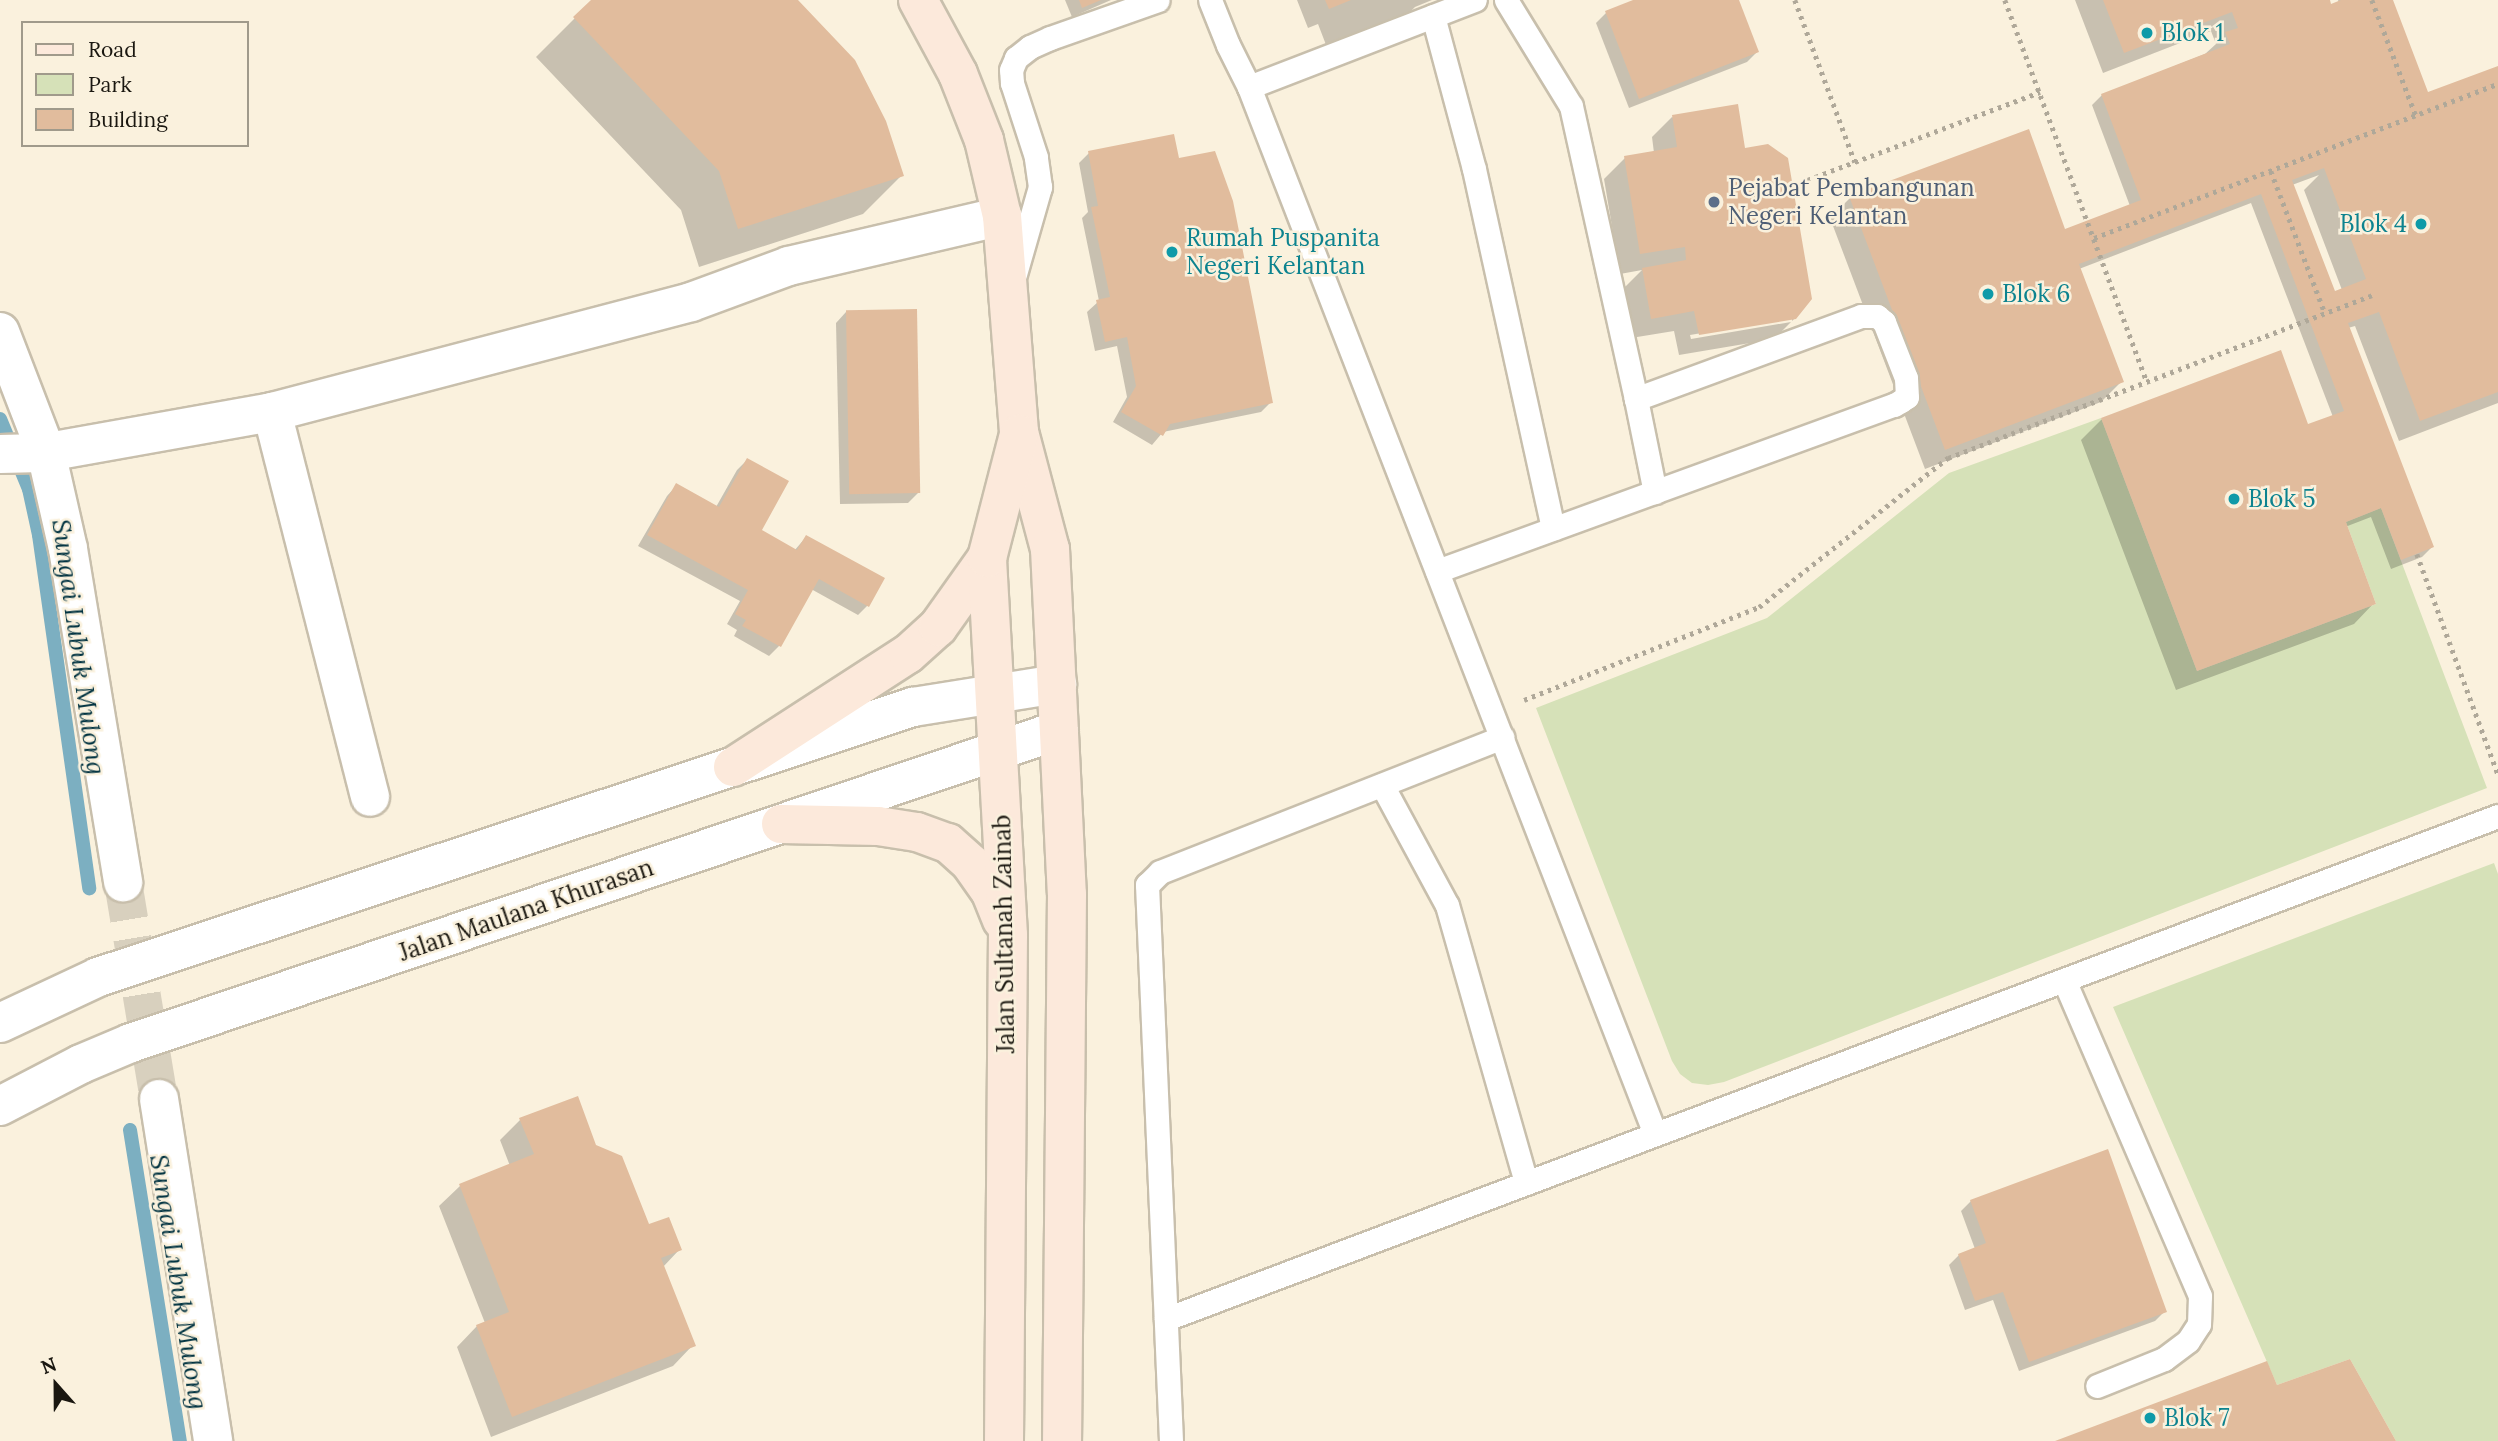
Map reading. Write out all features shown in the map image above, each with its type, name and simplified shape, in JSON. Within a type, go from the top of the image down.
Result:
[{"type":"main road","name":"Jalan Sultanah Zainab","points":[[918,0],[958,74],[984,140],[1002,216],[1019,432],[1050,550],[1066,894],[1064,1434]]},
{"type":"main road","name":"Jalan Sultanah Zainab","points":[[1004,1441],[1008,935],[987,558],[1019,432]]},
{"type":"main road","points":[[733,767],[908,654],[938,627],[987,558]]},
{"type":"main road","points":[[782,824],[878,826],[917,832],[948,843],[971,864],[991,893],[1008,935]]},
{"type":"street","points":[[0,454],[44,453],[272,412],[691,302],[789,266],[1002,216]]},
{"type":"street","points":[[0,332],[44,453],[75,581],[123,882]]},
{"type":"street","points":[[272,412],[370,797]]},
{"type":"street","points":[[0,1023],[98,977],[913,707],[1057,684]]},
{"type":"street","name":"Jalan Maulana Khurasan","points":[[0,1106],[81,1064],[131,1043],[1059,730]]},
{"type":"street","points":[[159,1100],[213,1441]]},
{"type":"lane","points":[[1008,296],[1040,187],[1036,157],[1012,83],[1011,70],[1016,58],[1030,47],[1050,38],[1158,0]]},
{"type":"lane","points":[[1194,0],[1213,8],[1249,86],[1655,1134]]},
{"type":"lane","points":[[1249,86],[1475,0]]},
{"type":"lane","points":[[1506,0],[1571,106],[1655,492]]},
{"type":"lane","points":[[1433,16],[1474,169],[1553,528]]},
{"type":"lane","points":[[1437,571],[1894,405],[1907,397],[1908,388],[1888,330],[1877,316],[1870,315],[1636,399]]},
{"type":"lane","points":[[1171,1441],[1147,885],[1160,872],[1502,737]]},
{"type":"lane","points":[[1382,785],[1447,905],[1526,1183]]},
{"type":"lane","points":[[1166,1319],[2498,816]]},
{"type":"lane","points":[[2064,980],[2200,1296],[2199,1324],[2188,1341],[2164,1359],[2097,1386]]},
{"type":"path","points":[[1796,0],[1855,162]]},
{"type":"path","points":[[2005,0],[2147,381]]},
{"type":"path","points":[[2372,0],[2416,116]]},
{"type":"path","points":[[2094,238],[2498,84]]},
{"type":"path","points":[[1807,180],[2040,92]]},
{"type":"path","points":[[2271,171],[2325,313]]},
{"type":"path","points":[[1492,713],[1759,607],[1948,458],[2372,295]]},
{"type":"path","points":[[2417,554],[2498,774]]},
{"type":"green space","points":[[2101,418],[2197,671],[2376,604],[2346,522],[2381,508],[2487,788],[1724,1082],[1708,1085],[1692,1083],[1680,1074],[1672,1061],[1536,708],[1767,618],[1949,473]]},
{"type":"green space","points":[[2494,863],[2498,874],[2498,1441],[2396,1441],[2350,1359],[2277,1385],[2113,1007]]},
{"type":"building","points":[[591,0],[798,0],[855,60],[886,121],[904,176],[738,229],[719,171],[573,17]]},
{"type":"building","points":[[1079,0],[1101,0],[1082,8]]},
{"type":"building","points":[[1325,0],[1351,0],[1329,9]]},
{"type":"building","points":[[1633,0],[1739,0],[1759,52],[1639,99],[1605,11]]},
{"type":"building","points":[[2103,0],[2330,0],[2331,4],[2341,0],[2393,0],[2428,92],[2498,66],[2498,392],[2420,421],[2379,312],[2348,323],[2434,547],[2401,560],[2381,508],[2346,522],[2376,604],[2197,671],[2101,418],[2281,350],[2308,424],[2344,411],[2261,194],[2079,264],[2124,382],[1945,450],[1849,196],[2029,129],[2065,229],[2141,200],[2101,94],[2230,44],[2225,32],[2238,28],[2232,12],[2124,53]],"holes":[[[2324,168],[2366,279],[2335,291],[2292,180]]]},
{"type":"building","name":"Pejabat Pembangunan Negeri Kelantan","points":[[1738,104],[1745,148],[1768,144],[1788,158],[1812,299],[1796,319],[1699,335],[1694,311],[1651,319],[1642,268],[1686,260],[1685,247],[1640,254],[1624,156],[1677,147],[1672,115]]},
{"type":"building","name":"Rumah Puspanita Negeri Kelantan","points":[[1174,134],[1179,158],[1215,151],[1233,201],[1273,403],[1170,424],[1163,436],[1121,412],[1136,386],[1127,337],[1105,342],[1096,300],[1110,297],[1091,207],[1098,206],[1088,151]]},
{"type":"building","points":[[917,309],[920,493],[849,494],[846,310]]},
{"type":"building","points":[[747,458],[789,481],[762,530],[797,550],[806,535],[885,578],[869,607],[819,579],[781,647],[742,626],[746,620],[735,614],[748,590],[647,535],[676,483],[719,507]]},
{"type":"building","points":[[578,1096],[596,1145],[622,1156],[649,1224],[669,1217],[682,1250],[661,1258],[696,1346],[512,1417],[476,1325],[509,1312],[459,1184],[534,1154],[519,1118]]},
{"type":"building","points":[[2108,1149],[2167,1312],[2029,1362],[2003,1292],[1975,1301],[1958,1254],[1986,1243],[1970,1200]]},
{"type":"building","points":[[2350,1359],[2396,1441],[2055,1441],[2267,1361],[2277,1385]]},
{"type":"waterway","name":"Sungai Lubuk Mulong","points":[[0,419],[29,489],[39,535],[89,888]]},
{"type":"waterway","name":"Sungai Lubuk Mulong","points":[[130,1130],[180,1441]]},
{"type":"tunnel","points":[[123,882],[159,1099]]},
{"type":"place","name":"Blok 1","points":[[2147,33]]},
{"type":"place","name":"Pejabat Pembangunan Negeri Kelantan","points":[[1714,202]]},
{"type":"place","name":"Blok 4","points":[[2421,224]]},
{"type":"place","name":"Rumah Puspanita Negeri Kelantan","points":[[1172,252]]},
{"type":"place","name":"Blok 6","points":[[1988,294]]},
{"type":"place","name":"Blok 5","points":[[2234,499]]},
{"type":"place","name":"Blok 7","points":[[2150,1418]]}]
